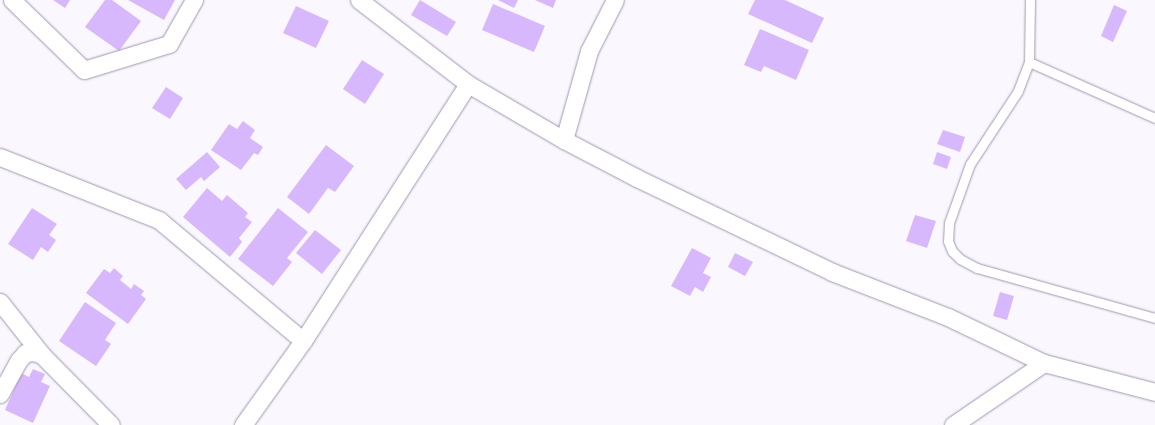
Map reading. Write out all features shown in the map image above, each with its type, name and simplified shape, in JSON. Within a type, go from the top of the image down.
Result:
[{"type":"street","points":[[12,0],[84,70],[169,44],[194,0]]},
{"type":"street","points":[[359,0],[468,84],[564,140],[832,272],[948,317],[1044,363],[1155,392]]},
{"type":"street","points":[[564,140],[589,51],[615,0]]},
{"type":"street","points":[[243,425],[303,341],[468,84]]},
{"type":"street","points":[[0,157],[158,220],[303,341]]},
{"type":"street","points":[[0,302],[42,355],[111,425]]},
{"type":"street","points":[[0,394],[25,353],[33,352],[42,355]]},
{"type":"street","points":[[954,425],[1044,363]]},
{"type":"lane","points":[[1030,0],[1029,62],[1018,91],[970,164],[948,223],[948,241],[952,252],[960,259],[977,268],[1155,318]]},
{"type":"lane","points":[[1029,62],[1155,118]]},
{"type":"building","points":[[53,0],[70,0],[65,8]]},
{"type":"building","points":[[105,0],[112,0],[141,21],[119,51],[85,27]]},
{"type":"building","points":[[128,0],[175,0],[164,20]]},
{"type":"building","points":[[420,0],[456,22],[447,36],[411,15]]},
{"type":"building","points":[[498,0],[518,0],[514,8]]},
{"type":"building","points":[[535,0],[556,0],[553,8]]},
{"type":"building","points":[[755,0],[785,0],[824,18],[812,43],[748,14]]},
{"type":"building","points":[[493,4],[545,26],[534,52],[482,30]]},
{"type":"building","points":[[1114,5],[1127,11],[1113,42],[1101,36]]},
{"type":"building","points":[[296,6],[329,21],[316,48],[283,33]]},
{"type":"building","points":[[760,29],[809,50],[796,80],[764,66],[761,72],[744,65]]},
{"type":"building","points":[[362,60],[384,74],[365,104],[343,89]]},
{"type":"building","points":[[166,87],[183,98],[170,119],[152,108]]},
{"type":"building","points":[[243,121],[255,130],[250,138],[263,147],[258,155],[254,153],[241,170],[211,150],[229,124],[237,129]]},
{"type":"building","points":[[943,130],[965,137],[960,152],[937,144]]},
{"type":"building","points":[[326,145],[354,166],[335,192],[328,188],[309,214],[287,197]]},
{"type":"building","points":[[207,152],[220,167],[204,181],[201,177],[186,190],[176,179]]},
{"type":"building","points":[[937,152],[951,157],[947,169],[933,164]]},
{"type":"building","points":[[207,188],[222,201],[227,195],[248,213],[245,217],[252,222],[239,238],[242,242],[230,257],[183,217]]},
{"type":"building","points":[[32,208],[57,224],[49,235],[56,240],[48,252],[41,247],[33,260],[8,244]]},
{"type":"building","points":[[278,208],[308,232],[287,258],[292,262],[273,286],[238,259]]},
{"type":"building","points":[[915,215],[936,221],[927,248],[906,241]]},
{"type":"building","points":[[315,230],[341,250],[322,274],[296,253]]},
{"type":"building","points":[[692,248],[711,258],[703,273],[711,277],[703,292],[695,287],[690,296],[671,286]]},
{"type":"building","points":[[735,253],[753,262],[745,276],[728,267]]},
{"type":"building","points":[[114,268],[123,276],[120,280],[131,289],[134,284],[144,291],[141,295],[146,299],[128,324],[86,293],[104,269],[110,273]]},
{"type":"building","points":[[1000,292],[1014,296],[1007,320],[993,316]]},
{"type":"building","points":[[85,302],[116,323],[105,340],[111,344],[96,366],[59,341]]},
{"type":"building","points":[[33,369],[45,374],[41,382],[50,386],[33,423],[5,410],[21,373],[29,377]]}]
